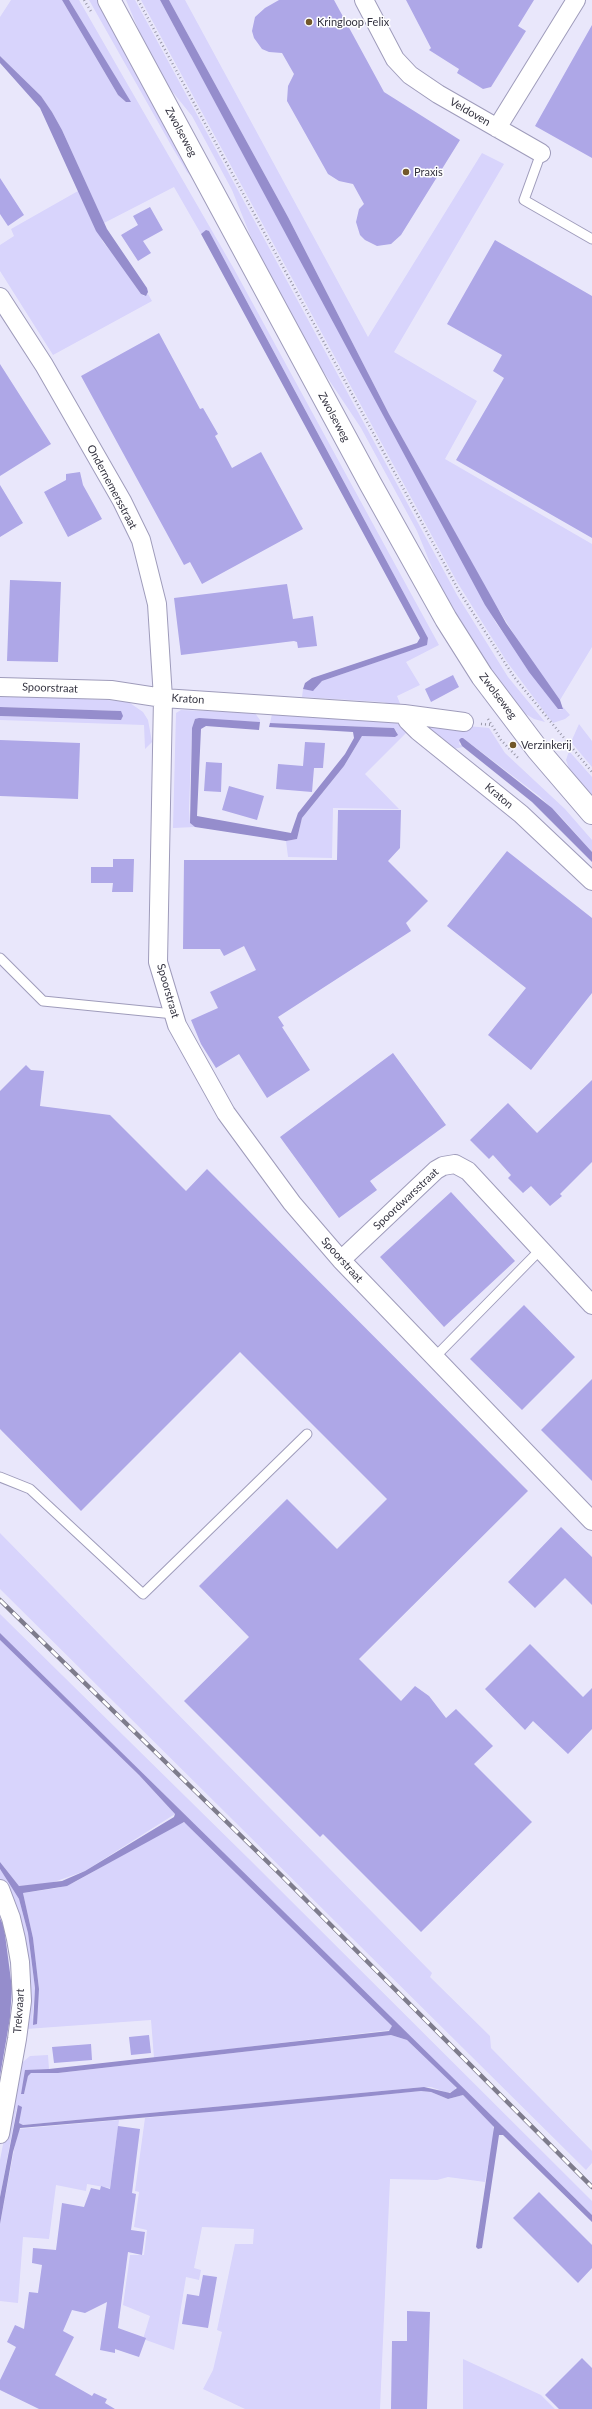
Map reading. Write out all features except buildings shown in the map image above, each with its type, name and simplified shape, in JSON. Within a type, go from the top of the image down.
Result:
[{"type":"main road","name":"Zwolseweg","points":[[109,0],[370,483],[446,619],[496,694],[538,750],[592,813]]},
{"type":"street","name":"Veldoven","points":[[364,0],[401,67],[428,87],[497,128],[576,0]]},
{"type":"street","points":[[497,128],[540,153]]},
{"type":"street","name":"Ondernemersstraat","points":[[0,297],[48,372],[122,501],[141,540],[157,604],[163,698]]},
{"type":"street","name":"Spoorstraat","points":[[0,687],[111,690],[163,698],[158,962],[177,1025],[226,1113],[292,1203],[341,1260],[592,1521]]},
{"type":"street","name":"Kraton","points":[[163,698],[404,714],[464,722]]},
{"type":"street","name":"Kraton","points":[[404,714],[408,721],[418,730],[521,814],[592,882]]},
{"type":"street","name":"Spoordwarsstraat","points":[[341,1260],[436,1170],[448,1164],[462,1166],[592,1304]]},
{"type":"street","name":"Trekvaart","points":[[0,1889],[12,1918],[20,1962],[22,2001],[17,2039],[0,2134]]},
{"type":"lane","points":[[540,153],[524,200],[592,239]]},
{"type":"lane","points":[[0,958],[43,1001],[174,1014]]},
{"type":"lane","points":[[434,1358],[541,1250]]},
{"type":"lane","points":[[0,1477],[30,1489],[143,1594],[306,1434]]},
{"type":"path","points":[[138,0],[459,591],[514,677],[592,772]]},
{"type":"shaded area","points":[[11,0],[62,0],[118,95],[126,102],[130,102],[69,0],[79,0],[234,269],[439,645],[406,662],[420,685],[397,696],[401,706],[382,702],[302,697],[303,689],[314,690],[322,681],[426,645],[428,638],[209,231],[201,234],[174,187],[104,223],[62,130],[52,112],[41,96],[0,56],[0,17]]},
{"type":"shaded area","points":[[62,0],[69,0],[131,102],[126,102],[118,95]]},
{"type":"shaded area","points":[[89,0],[97,0],[134,63],[196,182],[187,172],[171,145]]},
{"type":"shaded area","points":[[126,0],[135,0],[457,595],[508,677],[545,722],[534,719],[519,710],[467,633],[442,592],[417,531],[361,428],[319,365],[257,252],[232,190],[192,116],[167,85],[148,52]]},
{"type":"shaded area","points":[[141,0],[160,0],[496,623],[558,709],[561,710],[563,707],[570,715],[565,719],[553,723],[507,662],[457,582]]},
{"type":"shaded area","points":[[160,0],[169,0],[288,217],[389,414],[506,623],[560,700],[563,709],[558,709],[529,672],[485,605]]},
{"type":"shaded area","points":[[169,0],[185,0],[368,337],[482,153],[504,164],[394,352],[477,401],[445,459],[592,544],[592,647],[560,700],[527,655],[492,599],[389,414],[288,217]]},
{"type":"shaded area","points":[[0,56],[41,96],[52,112],[62,130],[107,229],[147,288],[148,292],[146,296],[141,294],[96,231],[40,108],[0,63]]},
{"type":"shaded area","points":[[78,191],[103,242],[126,270],[141,294],[144,296],[148,294],[152,301],[53,355],[0,271],[0,245],[14,236],[11,229]]},
{"type":"shaded area","points":[[206,230],[209,231],[428,638],[427,645],[322,681],[313,691],[303,689],[305,683],[312,678],[417,643],[420,638],[201,234]]},
{"type":"shaded area","points":[[0,695],[127,701],[143,712],[148,720],[152,742],[145,749],[144,725],[0,720],[0,716],[121,720],[120,711],[0,707]]},
{"type":"shaded area","points":[[0,707],[121,711],[123,716],[121,720],[0,716]]},
{"type":"shaded area","points":[[181,710],[255,713],[260,722],[195,719],[192,728],[189,809],[190,823],[195,827],[173,828],[176,713]]},
{"type":"shaded area","points":[[272,714],[395,722],[409,730],[365,774],[399,809],[333,808],[332,858],[288,857],[286,841],[297,839],[302,818],[344,766],[362,736],[395,737],[397,732],[394,728],[270,723]]},
{"type":"shaded area","points":[[195,719],[260,722],[259,730],[206,726],[201,729],[197,816],[291,833],[298,813],[345,754],[354,738],[353,732],[269,727],[270,723],[394,728],[398,735],[395,737],[362,736],[344,766],[302,818],[297,839],[286,841],[195,827],[190,823],[192,728]]},
{"type":"shaded area","points":[[425,722],[489,728],[505,753],[565,809],[592,840],[592,852],[561,817],[539,796],[463,738],[461,738],[459,744],[463,747],[453,749],[427,729]]},
{"type":"shaded area","points":[[579,724],[592,741],[592,767],[571,742]]},
{"type":"shaded area","points":[[463,738],[552,808],[592,852],[592,862],[532,802],[462,746],[459,740]]},
{"type":"shaded area","points":[[569,751],[592,777],[592,797],[570,771],[566,760]]},
{"type":"shaded area","points":[[0,1533],[432,1973],[430,1977],[490,2036],[491,2048],[592,2151],[592,2163],[586,2170],[0,1589]]},
{"type":"shaded area","points":[[0,1614],[248,1858],[592,2201],[592,2215],[0,1633]]},
{"type":"shaded area","points":[[0,1633],[592,2215],[592,2222],[503,2135],[499,2135],[482,2248],[478,2249],[476,2247],[494,2127],[463,2095],[448,2099],[431,2092],[421,2091],[221,2111],[20,2128],[13,2152],[0,2224],[0,2197],[18,2105],[22,2107],[19,2123],[23,2125],[424,2087],[450,2093],[457,2088],[407,2040],[391,2035],[58,2073],[31,2073],[28,2076],[24,2094],[21,2094],[25,2070],[49,2069],[389,2031],[392,2026],[184,1822],[67,1886],[23,1893],[33,1938],[39,1989],[37,2024],[33,2025],[35,1988],[28,1933],[19,1899],[0,1869],[0,1862],[19,1886],[62,1881],[85,1871],[174,1817],[175,1814],[139,1775],[0,1640]]},
{"type":"shaded area","points":[[0,1640],[139,1775],[175,1814],[85,1871],[51,1883],[19,1886],[0,1862]]},
{"type":"shaded area","points":[[181,1822],[186,1823],[374,2008],[392,2026],[390,2030],[154,2058],[151,2020],[26,2029],[0,1881],[0,1869],[19,1899],[28,1933],[35,1988],[32,2022],[39,1989],[33,1938],[23,1893],[58,1888],[75,1882]]},
{"type":"shaded area","points":[[0,1918],[4,1927],[12,1988],[10,2018],[0,2076]]},
{"type":"shaded area","points":[[391,2035],[407,2040],[456,2086],[455,2090],[448,2093],[431,2087],[424,2087],[23,2125],[19,2123],[17,2106],[0,2197],[0,2160],[18,2066],[30,2056],[48,2055],[49,2069],[26,2070],[21,2094],[24,2094],[28,2076],[31,2073],[58,2073]]},
{"type":"shaded area","points":[[421,2091],[431,2092],[448,2099],[463,2095],[493,2125],[494,2135],[485,2182],[448,2177],[437,2180],[390,2179],[380,2409],[245,2409],[203,2389],[213,2370],[222,2332],[217,2330],[235,2244],[253,2244],[254,2229],[202,2227],[194,2268],[201,2270],[199,2280],[186,2277],[174,2350],[143,2339],[150,2316],[123,2305],[130,2255],[144,2255],[147,2230],[134,2227],[139,2192],[135,2191],[145,2118]]},
{"type":"shaded area","points":[[119,2120],[110,2188],[87,2184],[86,2191],[56,2185],[49,2239],[23,2237],[18,2303],[0,2301],[0,2224],[18,2129]]},
{"type":"shaded area","points":[[463,2359],[541,2395],[555,2409],[463,2409]]},
{"type":"railway","points":[[0,1600],[281,1875],[592,2187]]},
{"type":"place","name":"Kringloop Felix","points":[[309,22]]},
{"type":"place","name":"Praxis","points":[[406,172]]},
{"type":"place","name":"Verzinkerij","points":[[513,745]]}]
